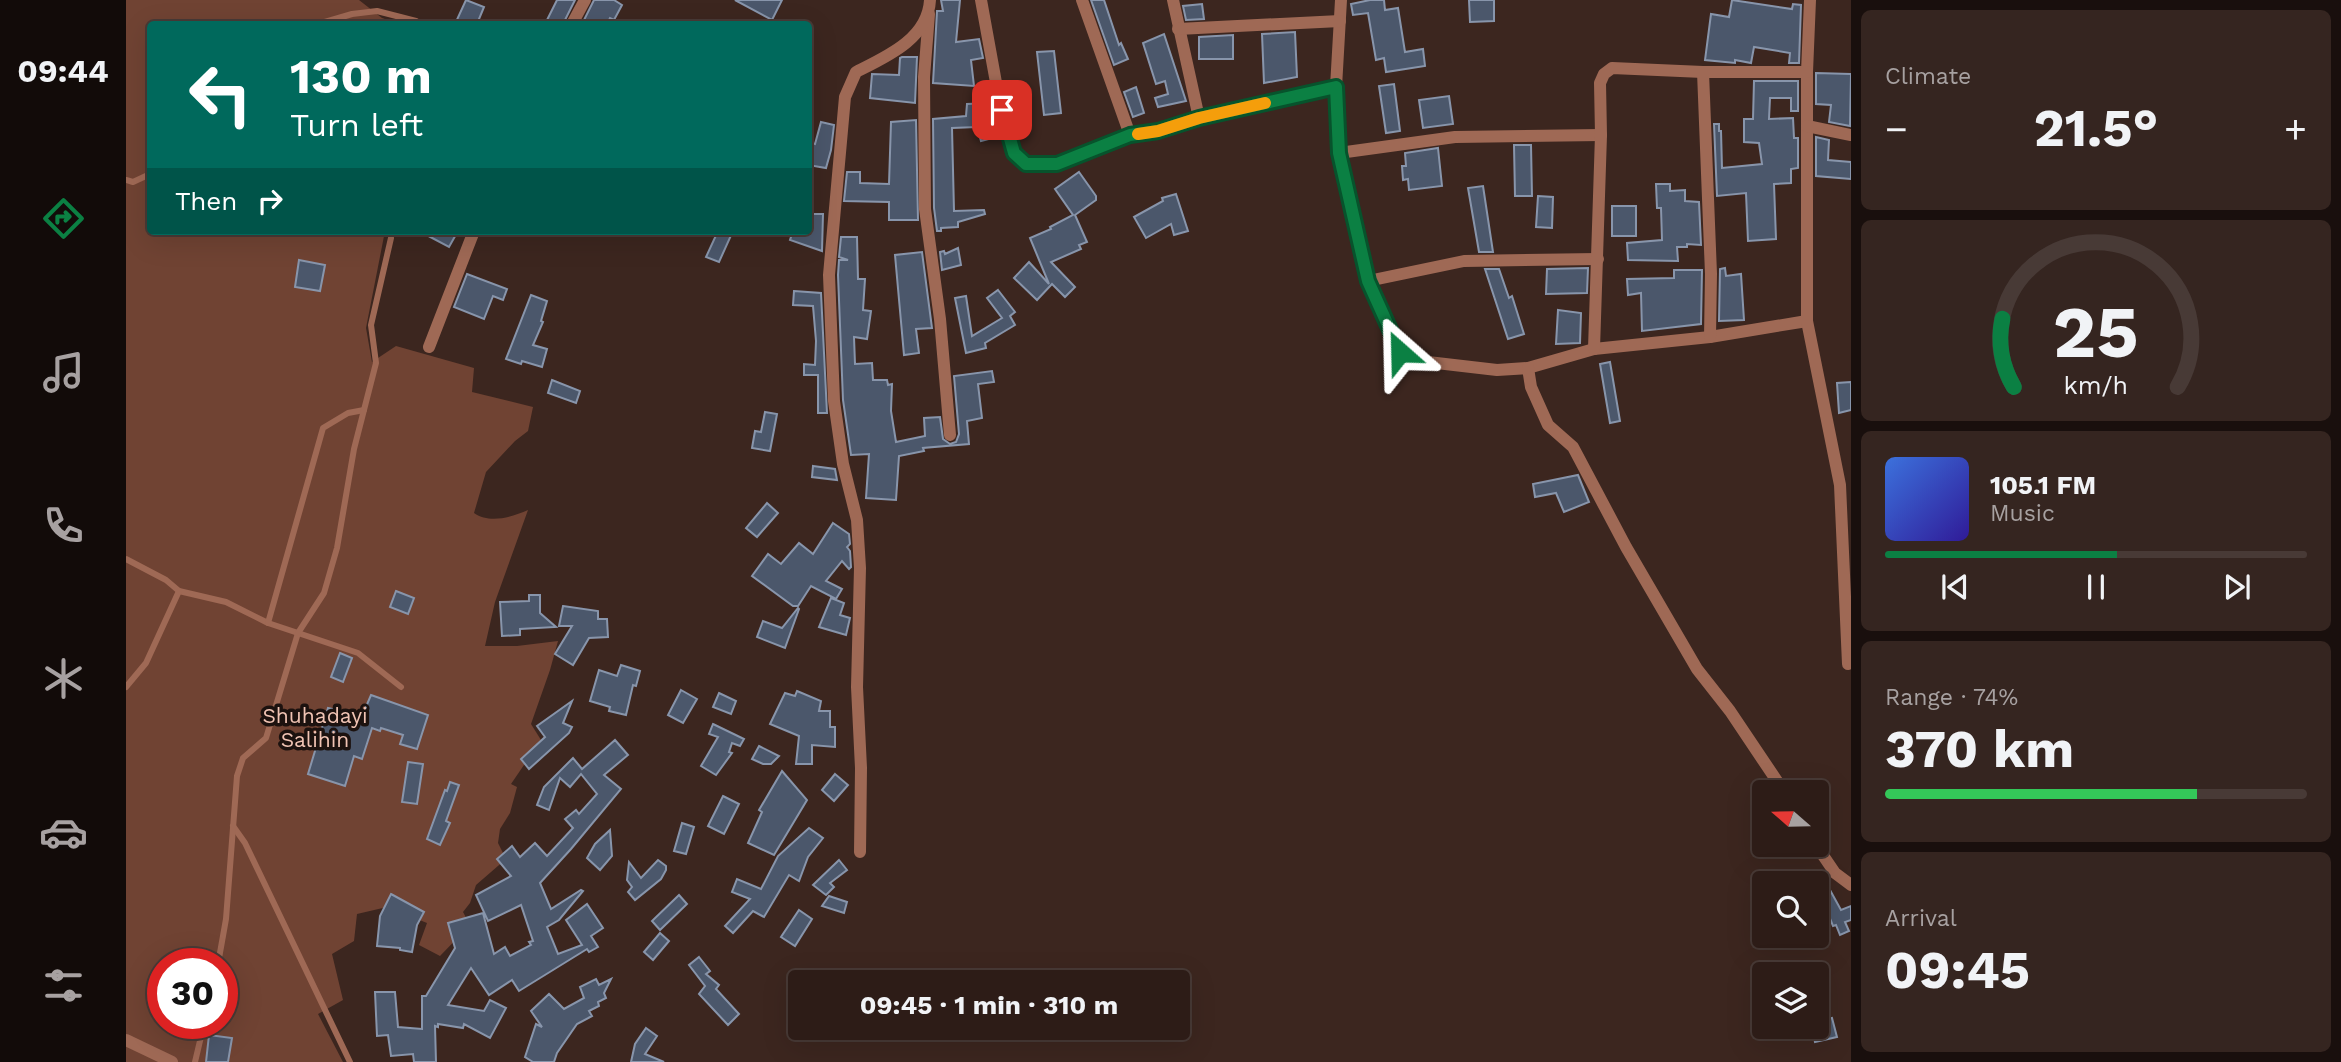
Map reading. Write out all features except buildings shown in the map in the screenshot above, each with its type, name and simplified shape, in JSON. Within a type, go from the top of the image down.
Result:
[{"type":"street","points":[[574,21],[585,0]]},
{"type":"street","points":[[981,0],[997,88],[1014,153],[1026,164],[1057,164],[1130,135],[1158,131],[1199,118],[1336,87]]},
{"type":"street","points":[[1082,0],[1130,135]]},
{"type":"street","points":[[1172,0],[1199,118]]},
{"type":"street","points":[[1341,0],[1336,87],[1339,153],[1368,281],[1400,352],[1428,362],[1497,370],[1528,368],[1594,349],[1710,337],[1807,321]]},
{"type":"street","points":[[1810,0],[1807,72],[1807,321],[1840,485],[1848,664]]},
{"type":"street","points":[[930,5],[924,77],[925,209],[941,331],[950,435]]},
{"type":"street","points":[[860,852],[861,768],[857,687],[860,568],[857,520],[843,464],[834,401],[829,275],[840,140],[845,97],[856,72],[899,50],[912,38],[930,5]]},
{"type":"street","points":[[1178,29],[1340,20]]},
{"type":"street","points":[[1594,349],[1601,135],[1600,83],[1604,74],[1612,68],[1703,72],[1807,72]]},
{"type":"street","points":[[1703,72],[1711,274],[1710,337]]},
{"type":"street","points":[[1807,126],[1851,135]]},
{"type":"street","points":[[1339,153],[1455,137],[1601,135]]},
{"type":"street","points":[[429,347],[472,235]]},
{"type":"street","points":[[1368,281],[1464,261],[1598,259]]},
{"type":"street","points":[[1528,368],[1531,387],[1548,425],[1573,447],[1626,547],[1697,669],[1730,711],[1776,780]]},
{"type":"street","points":[[1825,858],[1835,873],[1851,885]]},
{"type":"street","points":[[126,1040],[172,1062]]},
{"type":"lane","points":[[327,21],[352,13],[377,11],[416,21]]},
{"type":"lane","points":[[126,180],[133,182],[147,175]]},
{"type":"lane","points":[[221,948],[226,919],[237,776],[243,758],[266,738],[298,633],[324,593],[337,548],[354,449],[376,363],[370,325],[391,238]]},
{"type":"lane","points":[[268,623],[323,428],[348,413],[364,410]]},
{"type":"lane","points":[[126,558],[166,580],[178,591],[226,602],[268,623],[358,653],[401,687]]},
{"type":"lane","points":[[126,687],[146,663],[178,591]]},
{"type":"lane","points":[[233,826],[245,843],[350,1062]]},
{"type":"lane","points":[[195,1062],[200,1039]]},
{"type":"green space","name":"Shuhadayi Salihin","points":[[126,0],[359,0],[382,18],[391,21],[147,21],[147,235],[384,235],[366,328],[372,362],[396,346],[474,368],[472,392],[533,407],[528,431],[486,472],[474,513],[494,519],[528,510],[495,602],[485,646],[517,646],[558,641],[531,724],[541,740],[511,784],[517,787],[510,813],[500,829],[498,843],[506,859],[476,885],[470,903],[463,912],[470,925],[440,956],[419,945],[427,923],[387,907],[357,914],[354,941],[332,954],[343,1000],[318,1014],[343,1062],[126,1062]]},
{"type":"slow traffic","points":[[1138,134],[1265,103]]},
{"type":"route","points":[[1002,110],[1014,153],[1026,164],[1057,164],[1130,135],[1158,131],[1199,118],[1336,87],[1339,153],[1368,281],[1400,352]]}]
